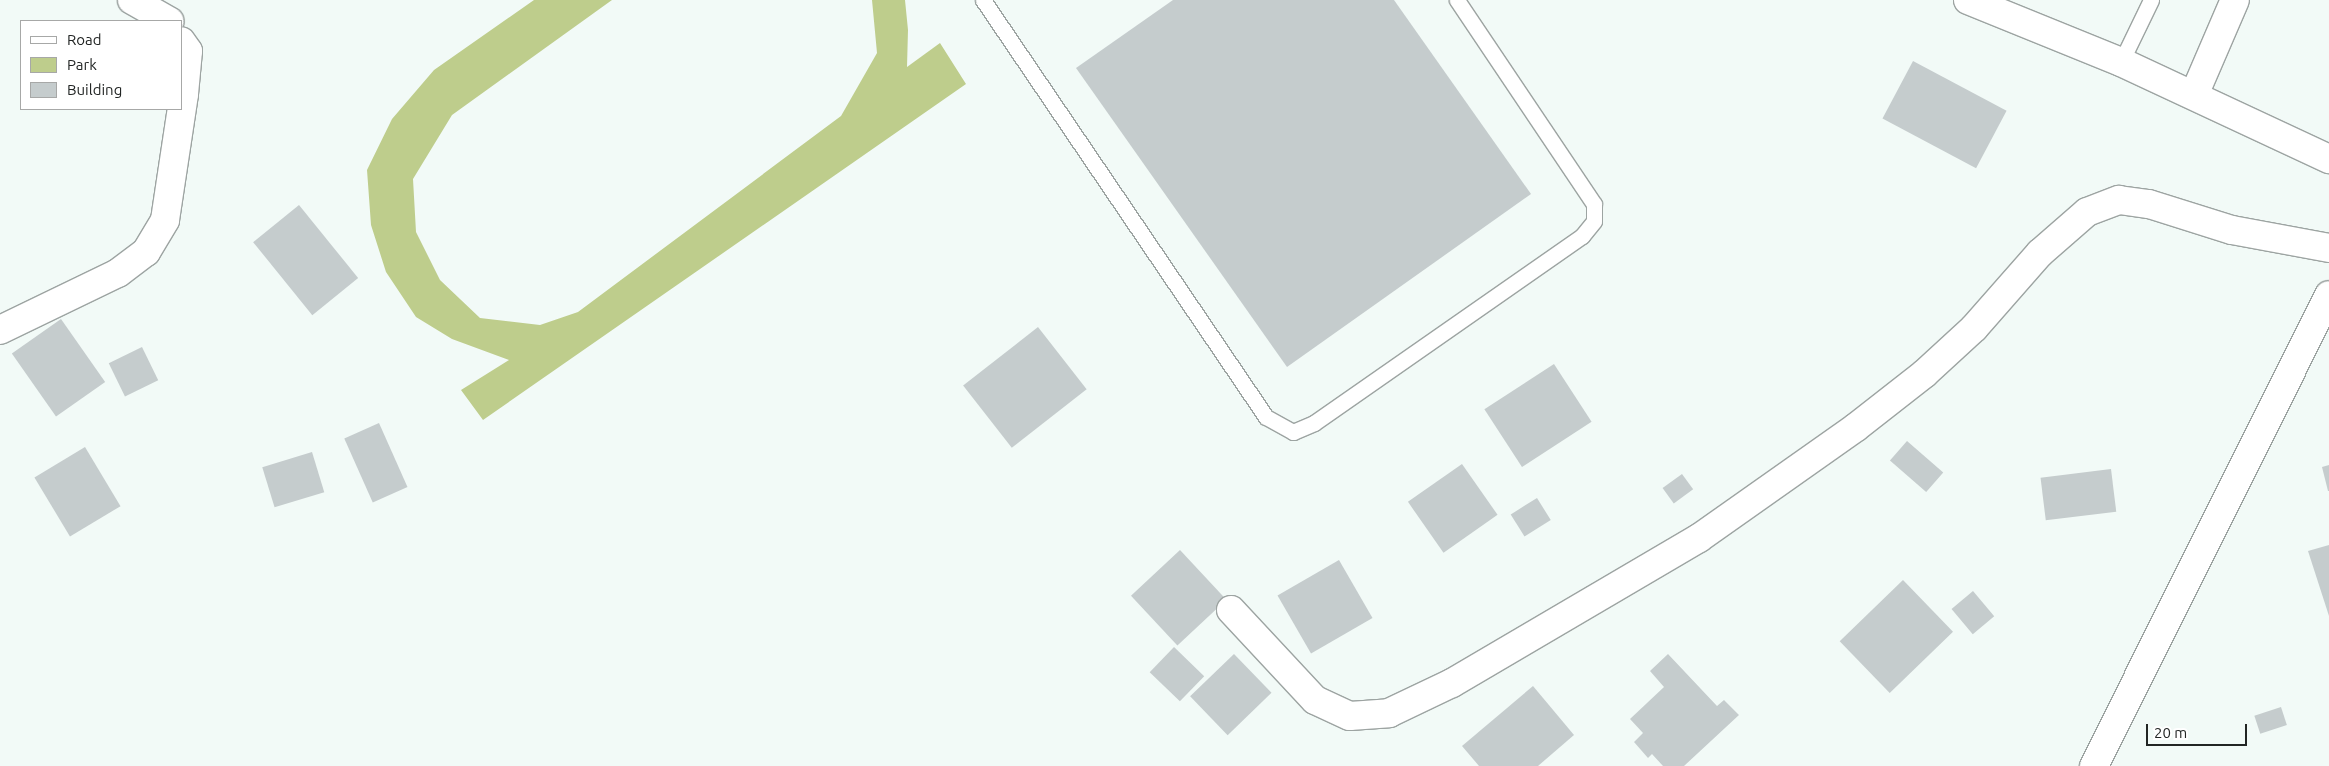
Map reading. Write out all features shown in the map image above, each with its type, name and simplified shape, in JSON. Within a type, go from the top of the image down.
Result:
[{"type":"street","points":[[132,0],[167,20]]},
{"type":"street","points":[[1968,0],[2121,62],[2329,159]]},
{"type":"street","points":[[2194,96],[2235,0]]},
{"type":"street","points":[[182,42],[188,51],[182,107]]},
{"type":"street","points":[[0,330],[118,273],[146,252],[165,220],[182,110]]},
{"type":"street","points":[[1231,610],[1315,700],[1350,716],[1389,713],[1452,683],[1699,538],[1855,428],[1924,374],[1974,328],[2040,253],[2087,212],[2119,200],[2149,204],[2232,230],[2329,248]]},
{"type":"street","points":[[2094,766],[2329,295]]},
{"type":"lane","points":[[983,0],[1266,417],[1293,432],[1314,423],[1574,242],[1594,220],[1594,204],[1457,0]]},
{"type":"lane","points":[[2121,62],[2151,0]]},
{"type":"green space","points":[[534,0],[612,0],[452,115],[413,179],[416,232],[440,280],[480,318],[540,325],[578,312],[841,116],[877,53],[872,0],[905,0],[908,30],[907,67],[940,43],[966,84],[483,420],[461,390],[509,360],[452,339],[416,317],[386,272],[371,225],[367,170],[392,119],[434,70]]},
{"type":"building","points":[[1173,0],[1394,0],[1531,194],[1287,367],[1076,68]]},
{"type":"building","points":[[1913,61],[2007,111],[1976,168],[1882,118]]},
{"type":"building","points":[[299,205],[358,278],[312,315],[253,242]]},
{"type":"building","points":[[61,319],[105,382],[56,416],[12,353]]},
{"type":"building","points":[[1038,327],[1087,389],[1012,448],[963,385]]},
{"type":"building","points":[[142,347],[158,380],[125,396],[109,363]]},
{"type":"building","points":[[1554,364],[1592,422],[1522,467],[1484,409]]},
{"type":"building","points":[[379,423],[407,487],[373,502],[344,438]]},
{"type":"building","points":[[1907,441],[1943,472],[1926,492],[1890,461]]},
{"type":"building","points":[[85,447],[121,506],[70,537],[34,477]]},
{"type":"building","points":[[312,452],[324,492],[275,507],[262,467]]},
{"type":"building","points":[[1462,464],[1498,515],[1443,553],[1408,502]]},
{"type":"building","points":[[2329,465],[2329,491],[2328,491],[2322,467]]},
{"type":"building","points":[[2111,469],[2116,512],[2046,520],[2041,478]]},
{"type":"building","points":[[1682,474],[1693,489],[1674,503],[1663,488]]},
{"type":"building","points":[[1537,498],[1551,520],[1524,536],[1511,514]]},
{"type":"building","points":[[2329,545],[2329,616],[2308,551]]},
{"type":"building","points":[[1180,550],[1226,600],[1177,645],[1131,596]]},
{"type":"building","points":[[1339,560],[1372,618],[1311,654],[1278,596]]},
{"type":"building","points":[[1903,580],[1953,632],[1890,693],[1840,641]]},
{"type":"building","points":[[1973,591],[1994,616],[1973,634],[1952,609]]},
{"type":"building","points":[[1174,647],[1204,676],[1180,701],[1150,672]]},
{"type":"building","points":[[1234,654],[1272,693],[1228,735],[1190,696]]},
{"type":"building","points":[[1668,654],[1717,706],[1724,700],[1739,715],[1684,766],[1663,766],[1652,754],[1648,758],[1634,742],[1643,733],[1630,719],[1664,687],[1650,671]]},
{"type":"building","points":[[1533,686],[1574,735],[1538,766],[1479,766],[1462,746]]},
{"type":"building","points":[[2281,707],[2287,725],[2260,734],[2254,716]]}]
